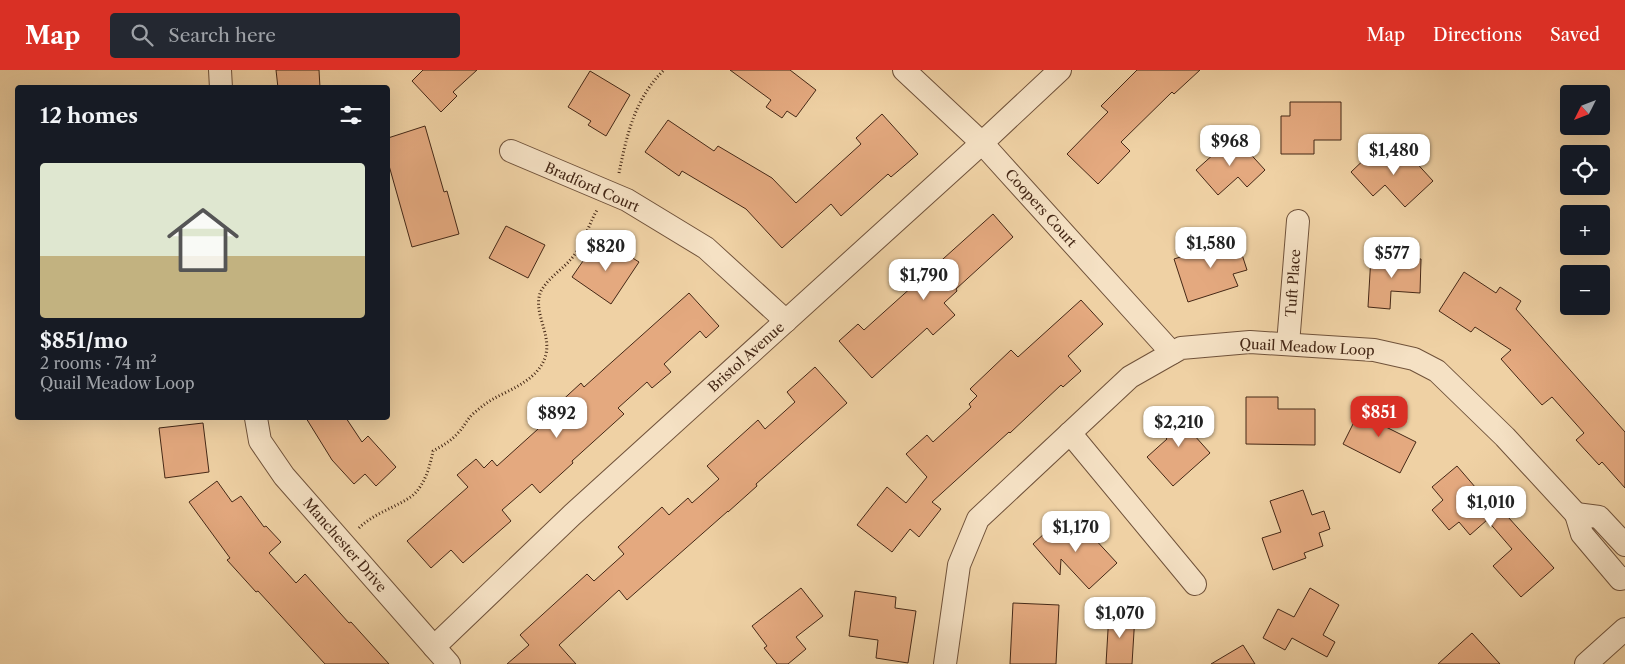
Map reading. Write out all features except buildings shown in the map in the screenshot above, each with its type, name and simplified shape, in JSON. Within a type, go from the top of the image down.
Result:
[{"type":"street","points":[[220,70],[221,85]]},
{"type":"street","name":"Coopers Court","points":[[904,70],[982,143],[1172,352]]},
{"type":"street","name":"Bristol Avenue","points":[[434,647],[572,515],[1060,70]]},
{"type":"street","name":"Bradford Court","points":[[511,152],[627,200],[706,248],[786,321]]},
{"type":"street","name":"Tuft Place","points":[[1288,344],[1298,221]]},
{"type":"street","name":"Quail Meadow Loop","points":[[945,664],[958,565],[978,518],[1130,377],[1181,348],[1250,342],[1374,350],[1414,359],[1438,371],[1505,437],[1576,514],[1582,534],[1620,578],[1625,578]]},
{"type":"street","name":"Manchester Drive","points":[[256,420],[260,440],[284,476],[449,664]]},
{"type":"street","points":[[1070,433],[1195,584]]},
{"type":"street","points":[[1576,514],[1599,517],[1625,545]]},
{"type":"street","points":[[1586,664],[1625,629]]},
{"type":"path","points":[[343,543],[363,525],[413,495],[423,482],[430,466],[433,451],[449,442],[459,432],[466,420],[492,400],[528,380],[541,366],[546,355],[548,341],[538,301],[542,290],[572,258],[584,240],[596,213],[619,174],[627,134],[646,90],[664,70]]}]
